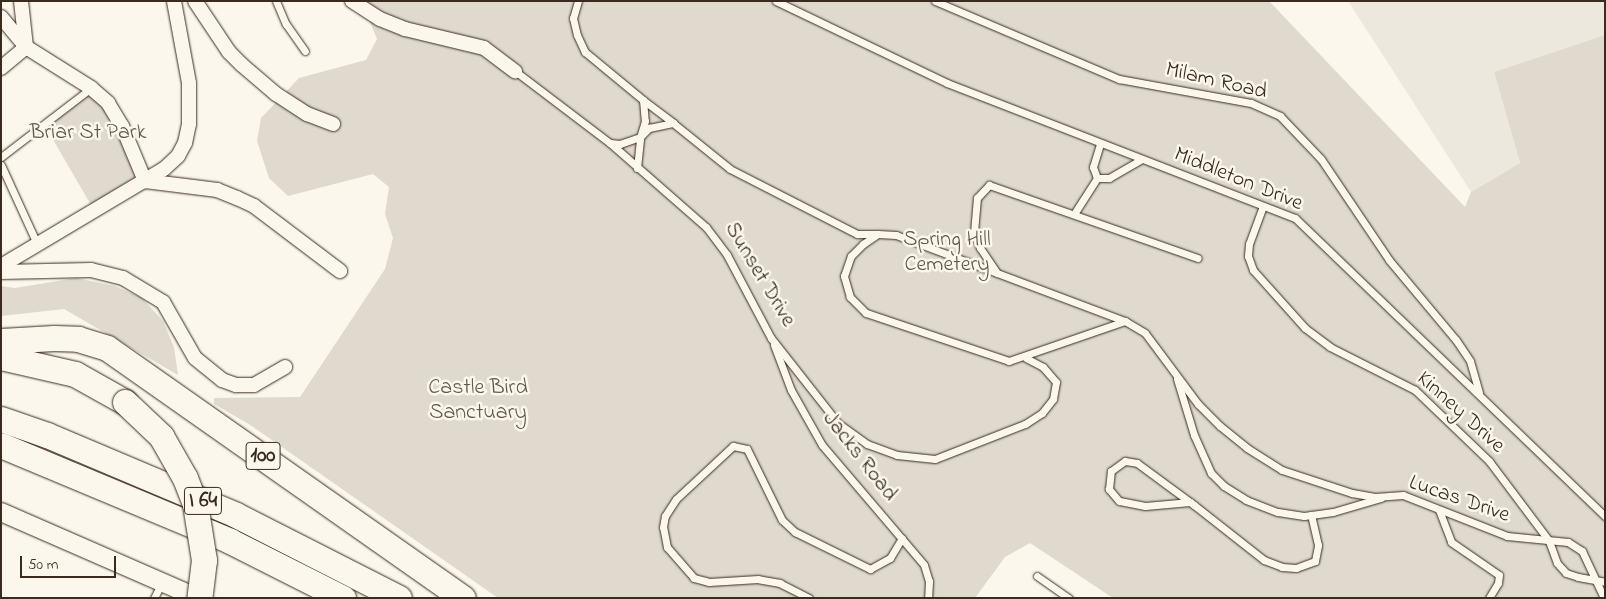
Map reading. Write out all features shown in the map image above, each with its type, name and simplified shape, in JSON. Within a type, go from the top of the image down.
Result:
[{"type":"highway","name":"100","points":[[1,341],[54,338],[94,343],[131,362],[463,598]]},
{"type":"highway","points":[[1,357],[75,374],[125,402],[161,436],[185,478],[195,504],[204,560],[198,598]]},
{"type":"highway","name":"I 64","points":[[1,419],[48,435],[236,516],[399,598]]},
{"type":"highway","name":"I 64","points":[[1,445],[230,541],[344,598]]},
{"type":"street","points":[[21,1],[26,47]]},
{"type":"street","points":[[1,266],[38,246],[145,181],[178,156],[185,143],[189,124],[189,83],[174,1]]},
{"type":"street","points":[[195,1],[229,52],[242,65],[276,94],[307,114],[333,124]]},
{"type":"street","name":"Sunset Drive","points":[[352,1],[380,19],[405,29],[484,48],[515,71]]},
{"type":"street","points":[[1,17],[26,47],[90,88],[116,113],[145,181]]},
{"type":"street","points":[[1,68],[26,47]]},
{"type":"street","points":[[145,181],[217,190],[237,198],[254,206],[340,271]]},
{"type":"street","points":[[1,272],[91,270],[124,278],[163,302],[195,358],[222,380],[236,385],[254,385],[285,367]]},
{"type":"street","points":[[1,512],[198,598]]},
{"type":"lane","points":[[276,1],[286,24],[305,51]]},
{"type":"lane","points":[[578,1],[573,18],[577,35],[585,52],[643,100],[645,121],[640,137],[637,168]]},
{"type":"lane","name":"Middleton Drive","points":[[776,1],[947,83],[1140,160],[1295,218],[1310,229],[1605,516]]},
{"type":"lane","name":"Milam Road","points":[[936,1],[1119,78],[1251,103],[1280,116],[1321,158],[1389,260],[1456,340],[1470,361],[1479,393]]},
{"type":"lane","name":"Sunset Drive","points":[[515,71],[610,143],[716,238],[771,338],[838,423],[867,444],[897,455],[935,459],[1025,424],[1042,413],[1053,399],[1056,382],[1043,367],[1026,358]]},
{"type":"lane","points":[[1,157],[90,88]]},
{"type":"lane","name":"Lucas Drive","points":[[643,100],[730,169],[857,234],[896,235],[1125,321],[1145,333],[1198,404],[1220,426],[1247,448],[1282,470],[1343,491],[1384,496],[1403,495],[1487,531],[1549,541],[1568,542],[1582,551],[1604,598]]},
{"type":"lane","points":[[610,143],[620,144],[640,137],[649,128],[673,123]]},
{"type":"lane","points":[[1097,178],[1093,167],[1100,144]]},
{"type":"lane","points":[[1097,178],[1109,178],[1140,160]]},
{"type":"lane","points":[[1,165],[38,246]]},
{"type":"lane","points":[[1074,214],[1097,178]]},
{"type":"lane","points":[[997,273],[980,248],[974,232],[977,198],[983,189],[989,185],[1198,258]]},
{"type":"lane","name":"Kinney Drive","points":[[1263,206],[1249,244],[1248,256],[1254,270],[1305,328],[1330,347],[1415,390],[1489,460],[1549,541],[1557,564],[1566,573],[1605,582]]},
{"type":"lane","points":[[878,234],[852,256],[844,276],[850,297],[866,313],[1009,361],[1026,358],[1125,321]]},
{"type":"lane","name":"Jacks Road","points":[[771,338],[791,390],[822,445],[924,565],[929,581],[928,598]]},
{"type":"lane","points":[[1175,372],[1194,435],[1211,473],[1224,486],[1246,500],[1278,512],[1311,515],[1374,502],[1384,496]]},
{"type":"lane","points":[[809,598],[780,583],[758,579],[709,582],[694,578],[667,547],[663,527],[665,516],[676,498],[733,446],[747,449],[782,520],[795,532],[870,569],[890,558],[902,538]]},
{"type":"lane","points":[[1190,502],[1145,506],[1119,501],[1108,489],[1110,471],[1125,461],[1137,463],[1190,502],[1264,560],[1282,567],[1296,568],[1316,561],[1318,545],[1311,515]]},
{"type":"lane","points":[[1439,510],[1451,542],[1499,575],[1498,583],[1489,598]]},
{"type":"lane","points":[[1037,576],[1069,598]]},
{"type":"lane","points":[[154,598],[162,582]]},
{"type":"shaded area","points":[[1348,1],[1605,1],[1605,35],[1494,72],[1520,163],[1471,192]]},
{"type":"green space","name":"Spring Hill Cemetery","points":[[361,1],[1269,1],[1465,207],[1471,192],[1520,163],[1494,72],[1605,35],[1605,598],[1113,598],[1030,543],[1005,557],[975,598],[498,598],[252,426],[214,404],[214,398],[300,397],[385,269],[393,238],[385,214],[389,187],[373,174],[288,196],[269,178],[257,141],[261,118],[299,78],[366,60],[377,39]]},
{"type":"green space","name":"Briar St Park","points":[[91,88],[108,103],[145,181],[95,212],[44,124]]},
{"type":"green space","points":[[76,278],[115,286],[142,298],[163,321],[174,347],[178,375],[64,309],[1,316],[1,286],[15,288]]},
{"type":"park label","name":"Castle Bird Sanctuary","points":[[478,400]]}]
